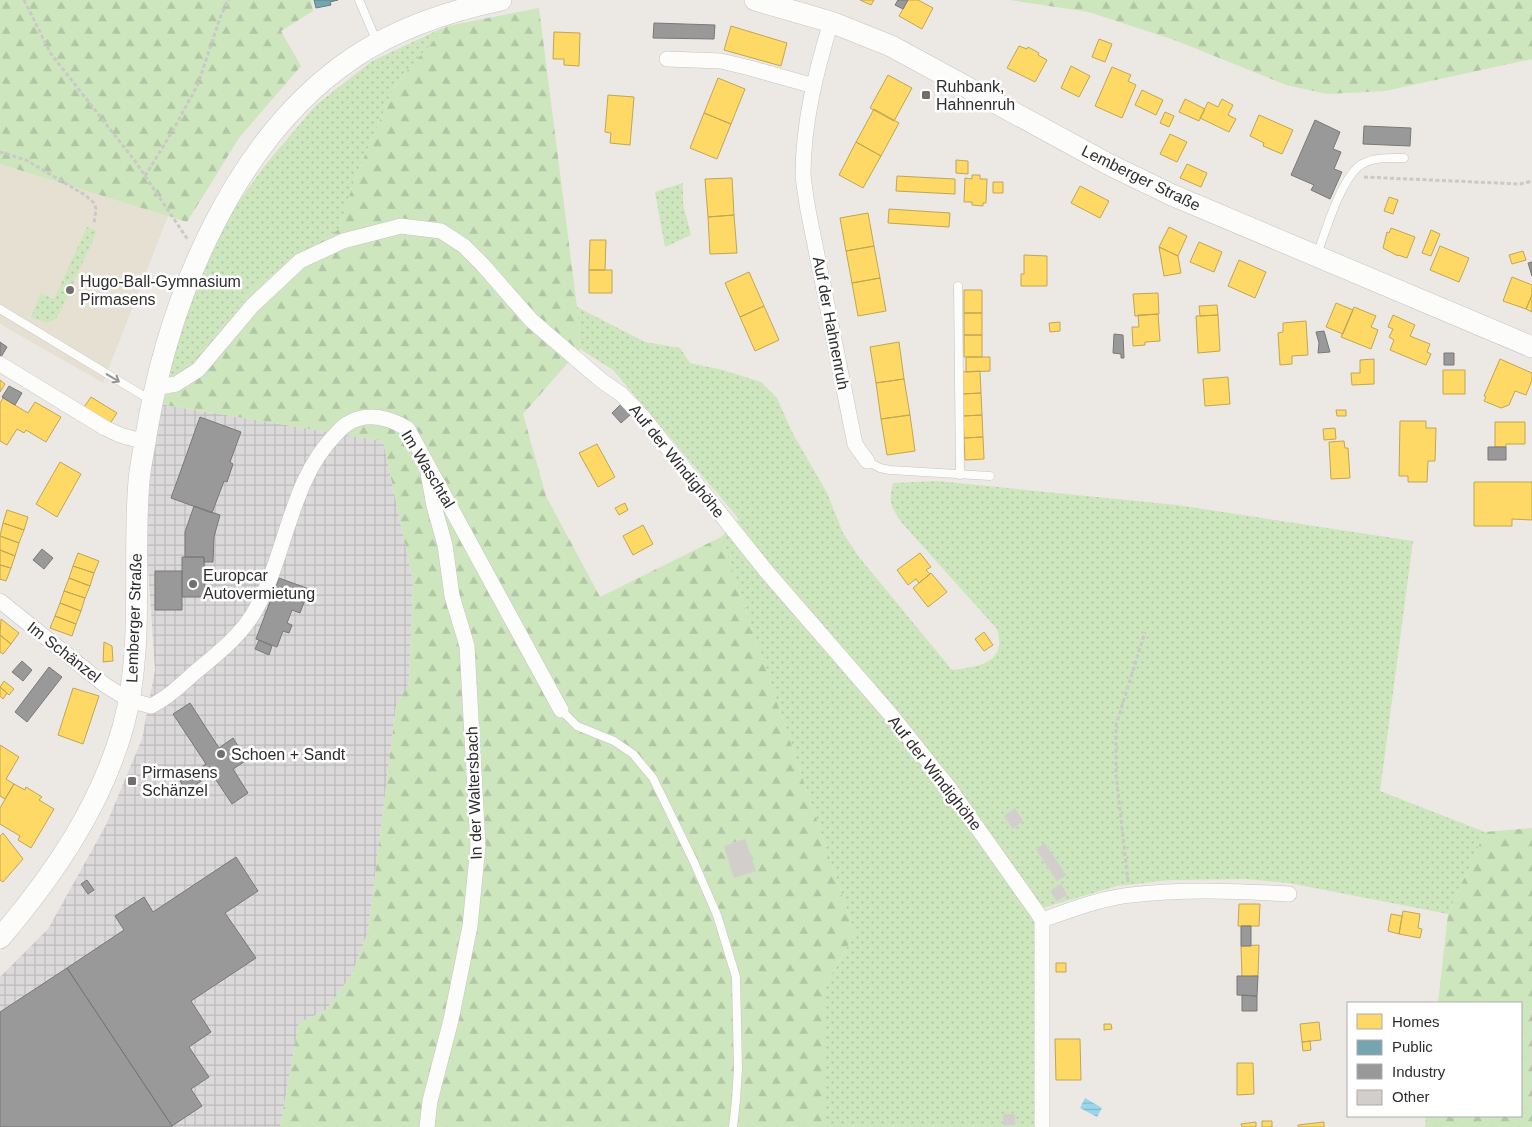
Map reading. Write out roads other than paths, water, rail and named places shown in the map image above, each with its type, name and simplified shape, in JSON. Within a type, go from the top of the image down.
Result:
[{"type":"main road","name":"Lemberger Straße","points":[[0,938],[62,858],[81,826],[112,762],[129,700],[135,655],[139,477],[153,395],[172,326],[199,256],[226,202],[275,131],[313,89],[354,57],[400,32],[430,19],[501,0]]},
{"type":"main road","name":"Lemberger Straße","points":[[755,0],[831,22],[891,46],[1110,165],[1172,195],[1532,347]]},
{"type":"street","name":"Auf der Hahnenruh","points":[[831,22],[814,86],[807,124],[804,178],[808,210],[855,444],[867,461]]},
{"type":"street","points":[[666,59],[721,61],[814,86]]},
{"type":"street","name":"Auf der Windighöhe","points":[[153,395],[176,384],[198,370],[252,306],[300,261],[343,240],[401,226],[441,232],[464,246],[531,320],[621,394],[642,416],[767,572],[891,715],[950,789],[1042,920]]},
{"type":"street","points":[[0,364],[105,428],[120,435],[145,442]]},
{"type":"street","name":"Im Waschtal","points":[[129,700],[151,706],[160,702],[240,632],[256,610],[266,588],[303,485],[325,445],[346,424],[355,420],[377,417],[396,421],[408,429],[561,710]]},
{"type":"street","name":"In der Waltersbach","points":[[426,459],[434,506],[445,545],[452,596],[467,646],[478,846],[470,926],[451,1020],[430,1101],[427,1127]]},
{"type":"street","name":"Im Schänzel","points":[[0,601],[98,680],[129,700]]},
{"type":"street","points":[[1042,1127],[1042,920],[1102,900],[1130,895],[1196,892],[1289,894]]},
{"type":"lane","points":[[359,0],[378,44]]},
{"type":"lane","points":[[1316,256],[1344,186],[1353,171],[1363,164],[1380,158],[1404,158]]},
{"type":"lane","points":[[958,286],[960,475]]},
{"type":"lane","points":[[0,309],[74,354],[153,395]]},
{"type":"lane","name":"Auf der Hahnenruh","points":[[867,461],[880,468],[890,470],[990,476]]},
{"type":"lane","points":[[561,710],[577,726],[614,741],[633,754],[653,778],[693,860],[717,915],[736,977],[738,1068],[733,1127]]},
{"type":"water","points":[[1085,1098],[1102,1108],[1097,1117],[1080,1108]]},
{"type":"place","name":"Ruhbank, Hahnenruh","points":[[926,95]]},
{"type":"place","name":"Hugo-Ball-Gymnasium Pirmasens","points":[[70,290]]},
{"type":"place","name":"Europcar Autovermietung","points":[[193,584]]},
{"type":"place","name":"Schoen + Sandt","points":[[221,754]]},
{"type":"place","name":"Pirmasens Schänzel","points":[[132,781]]}]
